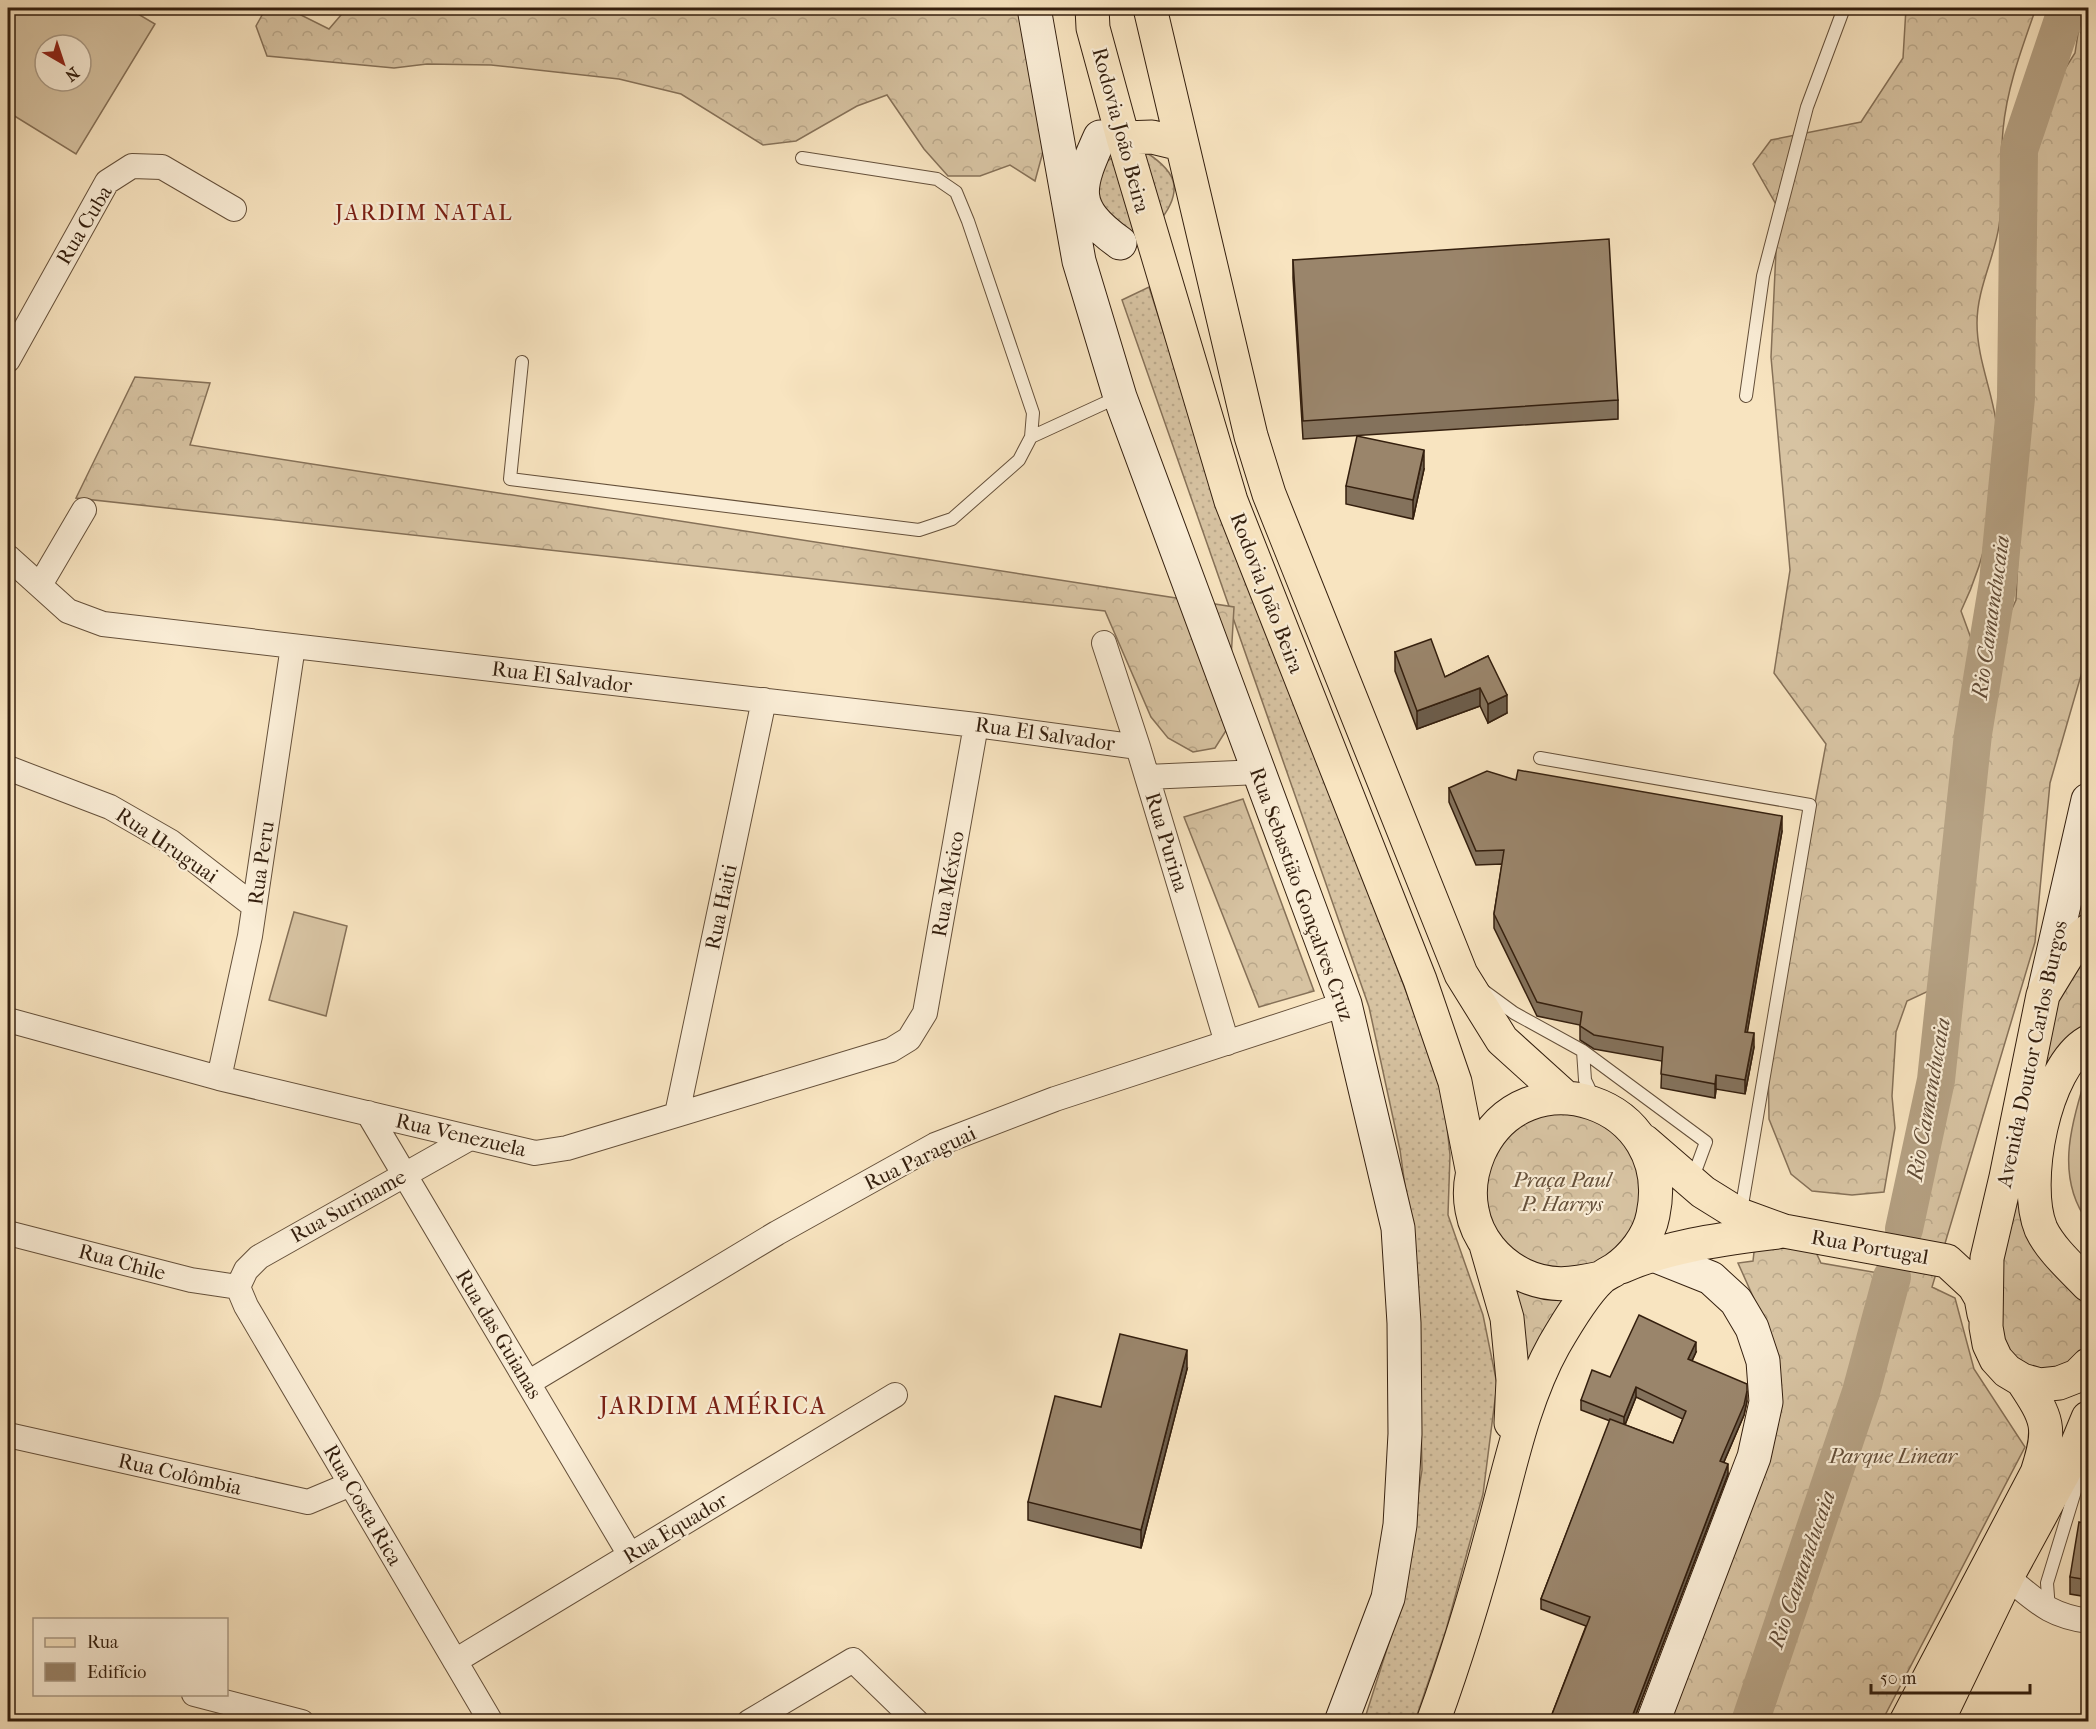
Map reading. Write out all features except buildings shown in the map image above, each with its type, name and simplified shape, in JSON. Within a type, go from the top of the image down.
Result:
[{"type":"main road","name":"Rodovia João Beira","points":[[1150,8],[1251,436],[1269,494],[1461,974],[1502,1040],[1581,1100]]},
{"type":"main road","name":"Rodovia João Beira","points":[[1093,18],[1112,138],[1135,239],[1231,501],[1424,991],[1455,1082],[1472,1169]]},
{"type":"main road","points":[[1112,138],[1152,137],[1181,144]]},
{"type":"main road","points":[[1135,239],[1196,208]]},
{"type":"main road","points":[[2043,995],[2076,941],[2088,932]]},
{"type":"main road","name":"Avenida Doutor Carlos Burgos","points":[[1986,1328],[1987,1258],[2043,995]]},
{"type":"main road","name":"Avenida Doutor Carlos Burgos","points":[[2088,1041],[2066,1062],[2047,1099],[2040,1131],[2035,1196],[2041,1228],[2051,1244],[2088,1285]]},
{"type":"main road","points":[[1433,1722],[1465,1632],[1534,1387],[1555,1344],[1607,1274],[1637,1250],[1651,1224],[1657,1195],[1654,1165],[1641,1138],[1622,1117],[1581,1100],[1534,1102],[1507,1117],[1485,1140],[1472,1169],[1469,1195],[1474,1221],[1486,1245],[1507,1318],[1513,1380],[1510,1467]]},
{"type":"main road","name":"Rua Portugal","points":[[1641,1138],[1691,1182],[1740,1215],[1794,1233],[1943,1260],[1974,1286],[1981,1298],[1986,1328]]},
{"type":"main road","name":"Rua Portugal","points":[[1607,1274],[1651,1254],[1729,1238],[1794,1233]]},
{"type":"main road","points":[[1943,1260],[1992,1238],[2037,1240],[2051,1244]]},
{"type":"main road","points":[[1486,1245],[1509,1268],[1537,1282],[1569,1285],[1607,1274]]},
{"type":"main road","points":[[1986,1328],[1989,1344],[1996,1359],[2007,1371],[2022,1380],[2040,1385],[2059,1383],[2077,1376],[2088,1365]]},
{"type":"main road","points":[[1906,1722],[2037,1473],[2043,1456],[2047,1428],[2039,1406],[2022,1380]]},
{"type":"main road","points":[[1937,1722],[2007,1577],[2072,1459],[2088,1418]]},
{"type":"street","name":"Rua Sebastião Gonçalves Cruz","points":[[1034,8],[1079,261],[1120,397],[1345,1004],[1398,1228],[1404,1323],[1405,1434],[1400,1525],[1388,1598],[1341,1722]]},
{"type":"street","points":[[1056,129],[1112,138],[1083,176],[1083,206],[1101,229],[1135,239]]},
{"type":"street","name":"Rua Cuba","points":[[10,347],[107,182],[132,166],[162,167],[234,209]]},
{"type":"street","points":[[1079,261],[1135,239]]},
{"type":"street","points":[[40,585],[84,510]]},
{"type":"street","name":"Rua El Salvador","points":[[8,557],[68,611],[103,624],[976,725],[1138,747]]},
{"type":"street","name":"Rua Purina","points":[[1104,643],[1138,747],[1227,1043]]},
{"type":"street","name":"Rua Peru","points":[[219,1078],[254,906],[293,646]]},
{"type":"street","name":"Rua Haiti","points":[[677,1114],[764,700]]},
{"type":"street","name":"Rua México","points":[[909,1039],[925,1013],[976,725]]},
{"type":"street","name":"Rua Uruguai","points":[[8,768],[110,807],[171,842],[254,906]]},
{"type":"street","points":[[1147,777],[1259,772]]},
{"type":"street","name":"Avenida Doutor Carlos Burgos","points":[[2043,995],[2084,846],[2088,800]]},
{"type":"street","name":"Rua Paraguai","points":[[528,1383],[777,1233],[935,1145],[1055,1099],[1345,1004]]},
{"type":"street","name":"Rua Venezuela","points":[[8,1020],[219,1078],[535,1153],[567,1149],[891,1050],[909,1039]]},
{"type":"street","name":"Rua das Guianas","points":[[369,1113],[630,1555]]},
{"type":"street","name":"Rua Suriname","points":[[238,1287],[246,1270],[259,1257],[470,1138]]},
{"type":"street","name":"Rua Chile","points":[[8,1233],[191,1280],[238,1287]]},
{"type":"street","points":[[1651,1254],[1711,1278],[1736,1302],[1752,1328],[1763,1361],[1766,1402],[1754,1457],[1653,1722]]},
{"type":"street","name":"Rua Costa Rica","points":[[238,1287],[246,1305],[491,1722]]},
{"type":"street","name":"Rua Equador","points":[[455,1660],[895,1395]]},
{"type":"street","name":"Rua Colômbia","points":[[8,1435],[308,1502],[351,1484]]},
{"type":"street","points":[[2007,1577],[2049,1611],[2063,1617],[2088,1621]]},
{"type":"street","points":[[749,1722],[853,1660],[917,1722]]},
{"type":"street","points":[[197,1696],[261,1717],[302,1722]]},
{"type":"lane","points":[[1746,396],[1766,265],[1807,107],[1844,8]]},
{"type":"lane","points":[[522,362],[510,480],[919,530],[951,519],[1019,460],[1031,437],[1033,413],[956,192],[937,179],[802,158]]},
{"type":"lane","points":[[1031,437],[1120,397]]},
{"type":"lane","points":[[1540,758],[1810,805],[1740,1215]]},
{"type":"lane","points":[[1461,974],[1514,1013],[1584,1051],[1706,1142],[1691,1182]]},
{"type":"lane","points":[[1581,1100],[1585,1080],[1584,1051]]},
{"type":"lane","points":[[2049,1611],[2047,1583],[2088,1448]]},
{"type":"green space","points":[[8,8],[128,8],[155,24],[76,154],[8,112]]},
{"type":"green space","points":[[266,8],[287,8],[329,29],[347,8],[1028,8],[1050,126],[1035,181],[1010,165],[980,176],[948,176],[924,149],[887,95],[857,106],[796,141],[763,145],[681,94],[619,79],[491,65],[427,64],[394,68],[267,56],[256,26]]},
{"type":"green space","name":"Parque Linear","points":[[1906,8],[2036,8],[2008,98],[2003,130],[1999,226],[1978,310],[1979,348],[1996,421],[1998,468],[1992,518],[1986,543],[1961,611],[1972,641],[2002,630],[2016,600],[2030,272],[2029,238],[2021,205],[2032,141],[2058,80],[2075,53],[2082,8],[2088,8],[2088,620],[2086,658],[2050,783],[2035,942],[1932,1287],[1955,1298],[1974,1369],[2025,1447],[1882,1721],[1644,1722],[1760,1417],[1763,1319],[1738,1263],[1753,1261],[1754,1252],[1806,1231],[1821,1263],[1884,1274],[1892,1234],[1937,1144],[1944,1081],[1941,1048],[1948,1016],[1937,987],[1907,1001],[1896,1032],[1892,1096],[1895,1128],[1884,1192],[1852,1195],[1812,1191],[1791,1174],[1769,1119],[1768,1054],[1826,744],[1774,673],[1790,570],[1771,357],[1778,208],[1753,164],[1771,140],[1861,122],[1903,58]]},
{"type":"green space","points":[[1139,148],[1161,164],[1173,180],[1172,199],[1158,223]]},
{"type":"green space","points":[[1112,158],[1136,235],[1110,229],[1097,221],[1096,169]]},
{"type":"green space","points":[[1149,287],[1202,452],[1443,1089],[1450,1155],[1448,1215],[1483,1315],[1497,1384],[1483,1494],[1446,1630],[1415,1721],[1364,1721],[1400,1608],[1422,1470],[1418,1280],[1400,1150],[1369,1007],[1122,300]]},
{"type":"green space","points":[[135,377],[210,383],[190,445],[1234,607],[1227,729],[1215,748],[1193,752],[1168,738],[1151,717],[1105,611],[76,498]]},
{"type":"green space","points":[[1243,799],[1314,991],[1259,1007],[1184,817]]},
{"type":"green space","points":[[294,912],[347,926],[326,1016],[269,1000]]},
{"type":"green space","points":[[2088,951],[2088,1030],[2057,1055],[2031,1238],[2084,1294],[2088,1310],[2087,1338],[2086,1347],[2078,1358],[2046,1372],[2015,1361],[1998,1333],[2000,1255],[2057,998]]},
{"type":"green space","points":[[2088,1077],[2088,1222],[2078,1205],[2072,1188],[2069,1152],[2075,1116],[2085,1080]]},
{"type":"green space","name":"Praça Paul P. Harrys","points":[[1563,1113],[1593,1119],[1607,1126],[1619,1136],[1629,1148],[1636,1162],[1642,1192],[1636,1222],[1629,1236],[1619,1248],[1607,1258],[1593,1265],[1563,1271],[1533,1265],[1519,1258],[1507,1248],[1497,1236],[1490,1222],[1484,1192],[1490,1162],[1497,1148],[1507,1136],[1519,1126],[1533,1119]]},
{"type":"green space","points":[[1505,1281],[1575,1292],[1518,1418]]},
{"type":"waterway","name":"Rio Camanducaia","points":[[1904,1229],[1936,1080],[1973,734],[1998,582],[2016,398],[2019,150],[2067,8]]},
{"type":"waterway","name":"Rio Camanducaia","points":[[1750,1722],[1861,1392],[1892,1277]]},
{"type":"district","name":"JARDIM NATAL","points":[[424,212]]},
{"type":"district","name":"JARDIM AMÉRICA","points":[[713,1406]]}]
